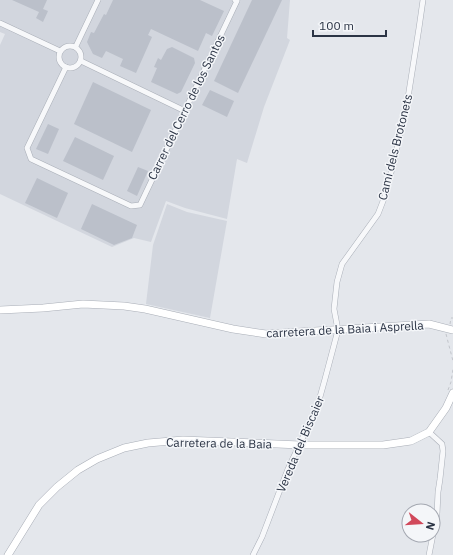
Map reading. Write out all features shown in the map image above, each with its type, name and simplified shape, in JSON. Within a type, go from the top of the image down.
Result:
[{"type":"main road","name":"carretera de la Baia i Asprella","points":[[0,310],[84,304],[124,306],[145,309],[233,329],[266,334],[429,324],[453,330]]},
{"type":"main road","name":"Carretera de la Baia","points":[[8,555],[39,505],[57,487],[78,470],[97,459],[124,448],[148,443],[183,440],[300,445],[383,445],[411,441],[429,432],[446,408],[451,391]]},
{"type":"street","points":[[76,46],[98,0]]},
{"type":"street","name":"Carrer del Cerro de los Santos","points":[[66,67],[27,148],[31,159],[130,206],[140,205],[236,0]]},
{"type":"street","name":"Camí dels Brotonets","points":[[338,330],[334,309],[337,282],[342,264],[378,214],[385,196],[407,104],[420,28],[423,0]]},
{"type":"street","points":[[0,23],[60,52]]},
{"type":"street","points":[[66,46],[76,46],[80,50],[82,56],[81,61],[75,67],[70,68],[62,65],[59,56],[60,52],[66,46]]},
{"type":"street","points":[[81,61],[185,111]]},
{"type":"street","name":"Vereda del Biscaier","points":[[253,555],[262,537],[288,469],[318,404],[326,379],[338,330]]},
{"type":"street","points":[[429,432],[442,444],[443,451],[437,514],[429,555]]},
{"type":"path","points":[[446,335],[453,361]]},
{"type":"path","points":[[451,391],[453,369]]},
{"type":"shaded area","points":[[0,0],[290,0],[287,38],[290,40],[264,107],[247,163],[237,159],[227,219],[185,208],[166,201],[151,242],[134,238],[112,247],[0,194],[0,45],[5,34],[0,32]]},
{"type":"shaded area","points":[[167,204],[187,212],[227,221],[210,318],[146,304],[153,245]]},
{"type":"building","points":[[12,0],[47,0],[43,9],[48,11],[43,22],[36,18],[39,12]]},
{"type":"building","points":[[113,0],[200,0],[224,11],[212,36],[206,33],[198,51],[151,29],[148,35],[152,37],[136,73],[120,66],[123,59],[106,51],[102,58],[93,54],[87,42],[91,32],[94,33],[104,14],[106,15]]},
{"type":"building","points":[[252,0],[282,0],[238,93],[214,81]]},
{"type":"building","points":[[172,47],[194,58],[195,63],[181,92],[177,94],[151,82],[157,68],[154,67],[158,58],[161,60],[167,49]]},
{"type":"building","points":[[93,82],[151,110],[132,152],[74,124]]},
{"type":"building","points":[[210,90],[234,101],[227,117],[202,105]]},
{"type":"building","points":[[48,124],[59,129],[48,154],[36,149]]},
{"type":"building","points":[[75,137],[114,156],[103,180],[63,161]]},
{"type":"building","points":[[138,167],[148,171],[137,196],[127,191]]},
{"type":"building","points":[[37,178],[68,193],[57,218],[25,203]]},
{"type":"building","points":[[92,204],[137,225],[132,238],[114,245],[81,229]]}]
